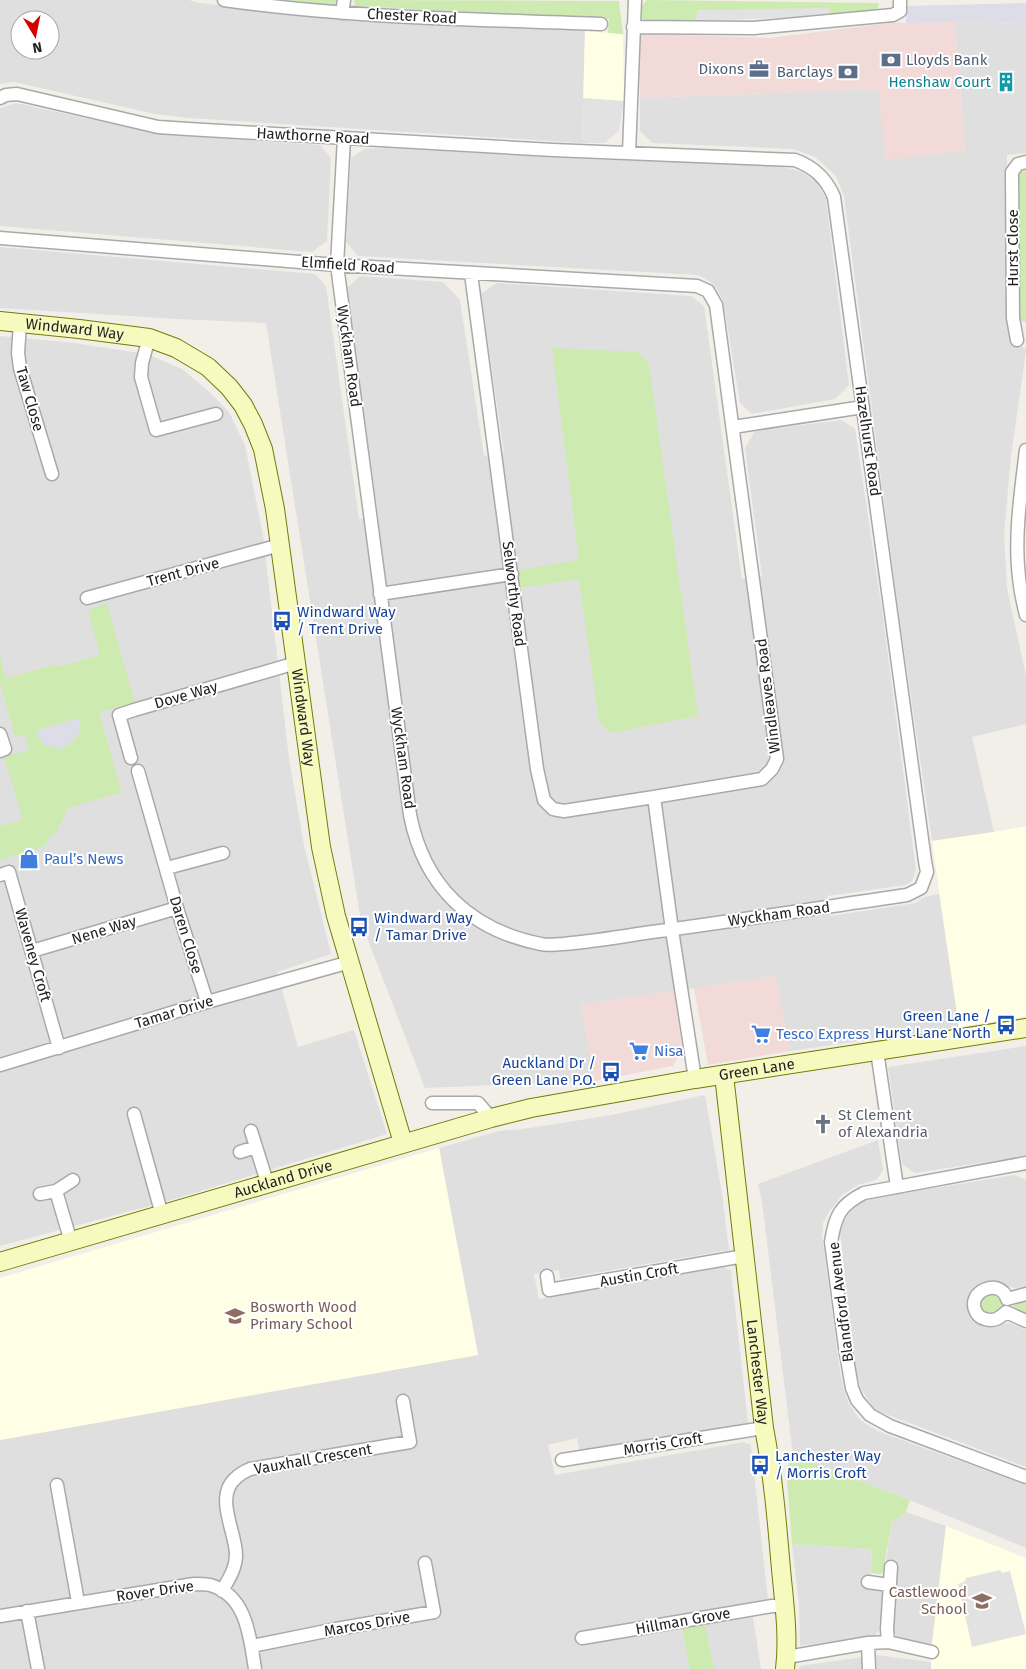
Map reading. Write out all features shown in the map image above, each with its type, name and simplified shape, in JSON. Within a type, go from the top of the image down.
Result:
[{"type":"street","name":"Chester Road","points":[[224,0],[266,6],[343,6],[601,24]]},
{"type":"street","points":[[629,153],[635,0]]},
{"type":"street","points":[[633,26],[754,28],[884,16],[894,15],[900,11],[900,0]]},
{"type":"street","name":"Hawthorne Road","points":[[0,98],[6,95],[17,94],[158,127],[629,153]]},
{"type":"street","name":"Wyckham Road","points":[[344,138],[337,265],[380,594],[413,830],[425,863],[446,893],[458,905],[487,925],[504,934],[543,945],[577,943],[672,930],[907,895]]},
{"type":"street","name":"Hazelhurst Road","points":[[629,153],[795,160],[814,169],[823,177],[834,197],[927,872],[921,888],[907,895]]},
{"type":"street","name":"Hurst Close","points":[[1017,340],[1013,318],[1012,172],[1018,164],[1026,162]]},
{"type":"street","name":"Elmfield Road","points":[[0,238],[337,265],[697,286]]},
{"type":"street","name":"Selworthy Road","points":[[471,274],[537,769],[544,800],[553,810],[564,811],[654,797]]},
{"type":"street","name":"Windleaves Road","points":[[654,797],[762,779],[772,769],[777,759],[716,305],[708,291],[697,286]]},
{"type":"street","name":"Windward Way","points":[[0,321],[149,338],[176,348],[208,367],[229,387],[243,405],[264,449],[270,476],[321,847],[336,916],[403,1143]]},
{"type":"street","name":"Taw Close","points":[[20,322],[18,353],[20,368],[52,474]]},
{"type":"street","points":[[149,338],[142,363],[142,377],[156,430],[216,414]]},
{"type":"street","points":[[733,426],[863,407]]},
{"type":"street","points":[[1026,450],[1017,556],[1026,615]]},
{"type":"street","name":"Trent Drive","points":[[87,598],[280,545]]},
{"type":"street","points":[[380,594],[512,574]]},
{"type":"street","name":"Dove Way","points":[[131,758],[119,715],[296,663]]},
{"type":"street","points":[[0,734],[2,750]]},
{"type":"street","name":"Daren Close","points":[[138,771],[177,908],[207,1002]]},
{"type":"street","points":[[654,797],[695,1079]]},
{"type":"street","points":[[167,868],[223,853]]},
{"type":"street","name":"Waveney Croft","points":[[0,875],[9,872],[59,1048]]},
{"type":"street","name":"Nene Way","points":[[32,951],[177,908]]},
{"type":"street","name":"Tamar Drive","points":[[0,1065],[207,1002],[350,962]]},
{"type":"street","name":"Green Lane","points":[[403,1143],[531,1108],[695,1079],[1026,1028]]},
{"type":"street","points":[[877,1051],[897,1187]]},
{"type":"street","name":"Lanchester Way","points":[[724,1075],[764,1428],[773,1484],[784,1606],[786,1663]]},
{"type":"street","points":[[432,1103],[478,1103],[491,1118]]},
{"type":"street","points":[[134,1114],[162,1214]]},
{"type":"street","points":[[252,1131],[267,1182]]},
{"type":"street","name":"Auckland Drive","points":[[0,1262],[403,1143]]},
{"type":"street","points":[[240,1152],[256,1147]]},
{"type":"street","name":"Blandford Avenue","points":[[1026,1163],[864,1193],[849,1200],[838,1215],[834,1224],[831,1242],[844,1347],[852,1388],[857,1400],[870,1414],[890,1426],[1026,1477]]},
{"type":"street","points":[[40,1194],[56,1191],[73,1180]]},
{"type":"street","points":[[56,1191],[71,1242]]},
{"type":"street","name":"Austin Croft","points":[[547,1276],[549,1290],[744,1256]]},
{"type":"street","points":[[1026,1294],[1006,1306],[1026,1321]]},
{"type":"street","name":"Vauxhall Crescent","points":[[222,1591],[233,1571],[236,1555],[226,1500],[229,1487],[236,1477],[250,1469],[410,1442],[403,1401]]},
{"type":"street","name":"Morris Croft","points":[[562,1460],[764,1428]]},
{"type":"street","points":[[57,1485],[78,1602]]},
{"type":"street","name":"Marcos Drive","points":[[252,1646],[434,1612],[425,1563]]},
{"type":"street","points":[[888,1642],[886,1629],[891,1567]]},
{"type":"street","points":[[868,1582],[889,1586]]},
{"type":"street","name":"Rover Drive","points":[[0,1616],[194,1584],[211,1585],[233,1598],[244,1614],[252,1646],[255,1669]]},
{"type":"street","name":"Hillman Grove","points":[[582,1638],[784,1606]]},
{"type":"street","points":[[27,1611],[38,1669]]},
{"type":"street","points":[[786,1663],[868,1643],[888,1642],[932,1652]]},
{"type":"street","points":[[868,1643],[869,1669]]},
{"type":"shaded area","points":[[0,0],[189,0],[199,3],[352,20],[585,31],[582,143],[189,118],[155,114],[14,82],[0,84]]},
{"type":"shaded area","points":[[1026,3],[1026,24],[906,23],[906,6]]},
{"type":"shaded area","points":[[829,8],[831,16],[695,21],[698,10]]},
{"type":"shaded area","points":[[955,22],[1026,24],[1026,153],[1007,155],[1007,311],[1012,341],[1026,349],[1026,351],[1011,456],[1004,535],[1007,588],[1026,676],[1026,724],[972,737],[994,832],[932,841],[898,608],[844,196],[836,176],[815,157],[793,149],[652,143],[640,131],[640,98],[879,89],[965,151]]},
{"type":"shaded area","points":[[955,22],[965,151],[886,160],[878,89],[640,98],[638,42],[641,34],[769,38],[889,23]]},
{"type":"shaded area","points":[[585,31],[623,34],[624,97],[619,131],[605,143],[582,143]]},
{"type":"shaded area","points":[[583,98],[624,101],[619,131],[605,143],[582,143]]},
{"type":"shaded area","points":[[16,103],[159,134],[320,145],[331,158],[327,241],[312,252],[0,226],[0,108]]},
{"type":"shaded area","points":[[384,148],[582,159],[773,165],[801,171],[816,182],[826,199],[849,385],[835,399],[752,414],[740,403],[723,300],[717,289],[709,281],[698,275],[358,256],[346,242],[351,158],[364,149]]},
{"type":"shaded area","points":[[0,247],[315,274],[326,286],[359,519],[378,516],[346,289],[360,276],[443,282],[460,300],[484,456],[504,453],[481,294],[497,283],[691,296],[704,306],[742,579],[762,576],[745,448],[755,431],[842,420],[855,429],[882,610],[916,870],[912,881],[906,885],[827,896],[830,916],[916,903],[924,897],[939,894],[959,1027],[790,1051],[775,976],[581,1005],[595,1081],[425,1088],[361,922],[266,323],[0,308]]},
{"type":"shaded area","points":[[0,336],[67,342],[147,354],[182,369],[229,412],[245,445],[263,535],[289,758],[304,845],[331,954],[277,972],[298,1047],[354,1030],[387,1134],[168,1201],[0,1246]]},
{"type":"shaded area","points":[[79,718],[80,730],[77,737],[63,749],[44,745],[36,734],[40,729]]},
{"type":"shaded area","points":[[1026,826],[1026,1016],[959,1027],[932,841]]},
{"type":"shaded area","points":[[776,976],[790,1051],[708,1065],[694,988]]},
{"type":"shaded area","points":[[674,991],[682,1050],[673,1066],[595,1081],[581,1005]]},
{"type":"shaded area","points":[[1026,1046],[1026,1156],[915,1173],[902,1164],[888,1067]]},
{"type":"shaded area","points":[[705,1095],[722,1193],[729,1250],[560,1279],[559,1270],[534,1274],[539,1299],[723,1267],[731,1270],[748,1422],[745,1425],[580,1453],[577,1438],[548,1445],[555,1475],[744,1442],[751,1445],[768,1599],[751,1605],[761,1669],[0,1669],[0,1440],[478,1355],[439,1148],[499,1131],[612,1115]]},
{"type":"shaded area","points":[[878,1140],[883,1170],[880,1175],[876,1180],[858,1185],[842,1195],[823,1223],[822,1236],[840,1371],[845,1394],[849,1404],[860,1420],[877,1431],[1026,1485],[1026,1548],[910,1500],[793,1456],[762,1201],[758,1184]]},
{"type":"shaded area","name":"Bosworth Wood Primary School","points":[[439,1148],[478,1355],[0,1440],[0,1278]]},
{"type":"shaded area","points":[[1015,1175],[1026,1180],[1026,1287],[1015,1288],[990,1283],[969,1307],[975,1321],[988,1326],[1010,1323],[1026,1330],[1026,1467],[875,1410],[861,1389],[854,1363],[840,1232],[843,1222],[855,1206],[872,1198]]},
{"type":"shaded area","points":[[906,1512],[946,1526],[932,1644],[898,1638],[894,1633],[898,1564],[886,1561],[892,1522]]},
{"type":"shaded area","name":"Castlewood School","points":[[946,1526],[1026,1558],[1026,1669],[931,1669],[932,1644]]},
{"type":"shaded area","points":[[792,1544],[872,1549],[870,1585],[881,1588],[885,1595],[879,1631],[872,1637],[800,1646],[799,1604]]},
{"type":"shaded area","points":[[1000,1570],[1002,1573],[1010,1571],[1026,1634],[972,1647],[958,1584],[964,1582],[966,1578]]},
{"type":"shaded area","points":[[876,1655],[931,1662],[931,1669],[799,1669],[800,1666]]},
{"type":"green space","points":[[287,0],[338,0],[334,5]]},
{"type":"green space","points":[[354,0],[619,1],[623,34],[608,33],[609,19],[355,6]]},
{"type":"green space","points":[[647,0],[879,3],[877,11],[831,16],[698,10],[695,21],[644,21],[640,16],[640,8]]},
{"type":"green space","points":[[1026,165],[1026,322],[1019,321],[1017,176],[1020,168]]},
{"type":"green space","points":[[552,348],[638,352],[649,364],[698,716],[610,733],[599,722],[579,579],[520,588],[517,570],[579,560]]},
{"type":"green space","points":[[107,604],[135,703],[99,712],[122,792],[68,808],[56,834],[51,835],[45,846],[0,860],[0,826],[23,820],[4,757],[29,750],[25,735],[15,737],[0,682],[0,656],[6,679],[55,664],[58,667],[100,655],[88,610]]},
{"type":"green space","points":[[987,1293],[995,1293],[1002,1300],[1002,1308],[995,1315],[987,1315],[980,1308],[980,1300]]},
{"type":"green space","points":[[1026,1299],[1026,1316],[1014,1311],[1013,1306]]},
{"type":"green space","points":[[793,1456],[910,1500],[906,1512],[892,1522],[883,1572],[881,1574],[871,1573],[872,1549],[792,1544],[786,1468]]},
{"type":"green space","points":[[705,1625],[714,1669],[690,1669],[682,1629]]},
{"type":"place","name":"Lloyds Bank","points":[[891,60]]},
{"type":"place","name":"Dixons","points":[[759,69]]},
{"type":"place","name":"Barclays","points":[[848,72]]},
{"type":"place","name":"Henshaw Court","points":[[1006,82]]},
{"type":"place","name":"Windward Way / Trent Drive","points":[[282,621]]},
{"type":"place","name":"Paul’s News","points":[[29,859]]},
{"type":"place","name":"Windward Way / Tamar Drive","points":[[359,927]]},
{"type":"place","name":"Green Lane / Hurst Lane North","points":[[1006,1025]]},
{"type":"place","name":"Tesco Express","points":[[761,1034]]},
{"type":"place","name":"Nisa","points":[[639,1051]]},
{"type":"place","name":"Auckland Dr / Green Lane P.O.","points":[[611,1072]]},
{"type":"place","name":"St Clement of Alexandria","points":[[823,1124]]},
{"type":"place","name":"Bosworth Wood Primary School","points":[[235,1316]]},
{"type":"place","name":"Lanchester Way / Morris Croft","points":[[760,1465]]},
{"type":"place","name":"Castlewood School","points":[[982,1601]]}]
